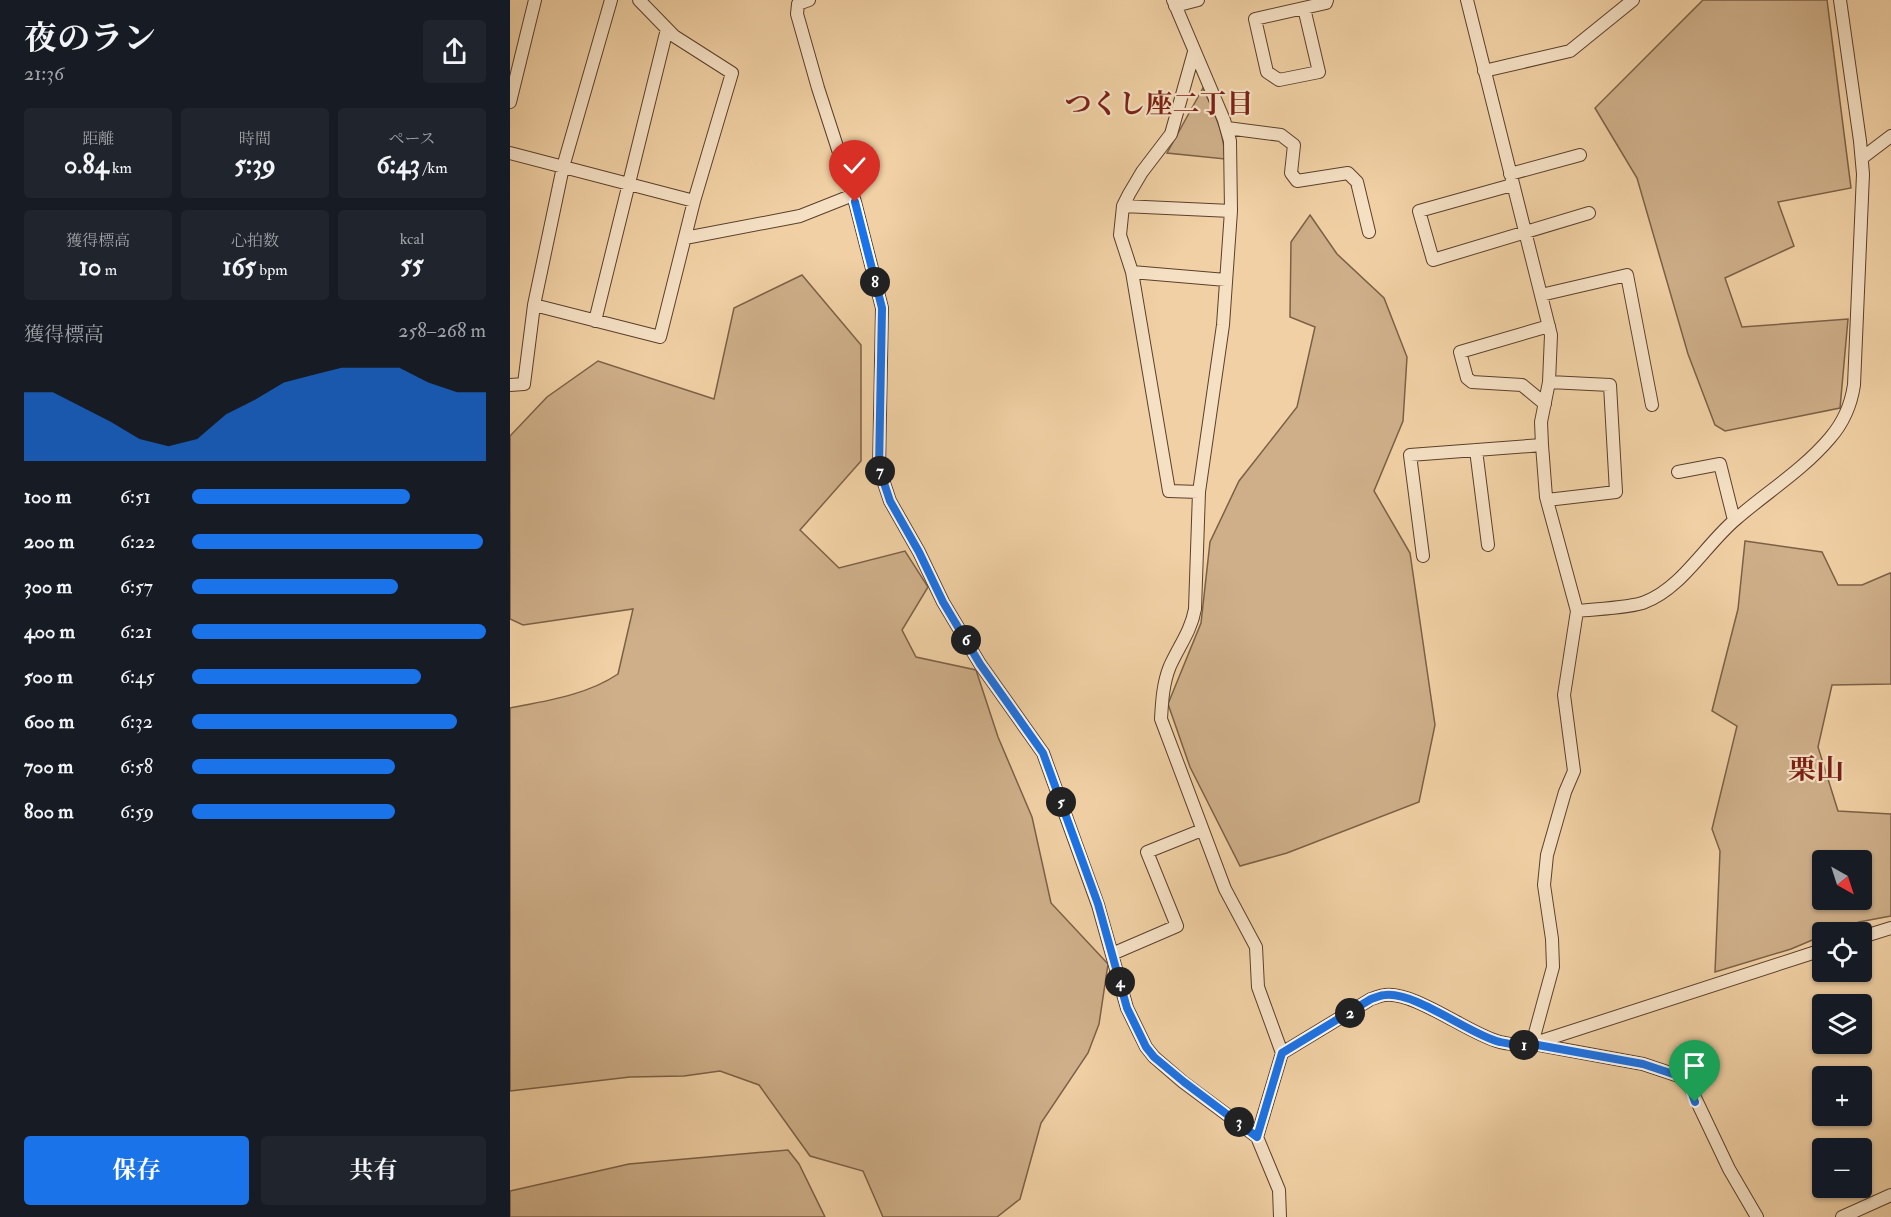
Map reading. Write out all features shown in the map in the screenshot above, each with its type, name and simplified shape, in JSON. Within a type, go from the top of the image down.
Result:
[{"type":"street","points":[[510,102],[535,0]]},
{"type":"street","points":[[510,385],[524,384],[534,305],[563,167],[611,0]]},
{"type":"street","points":[[534,305],[660,337],[694,201],[732,73],[674,36],[639,0]]},
{"type":"street","points":[[809,0],[798,4],[797,14],[818,88],[853,195],[882,308],[879,468],[890,501],[919,552],[943,602],[980,664],[1043,753],[1098,904],[1127,1008],[1146,1047],[1154,1057],[1184,1082],[1257,1137],[1279,1190],[1280,1217]]},
{"type":"street","points":[[1198,0],[1174,3],[1227,128],[1230,141],[1231,211],[1223,325],[1199,492],[1195,609],[1192,626],[1170,666],[1163,688],[1161,719],[1225,890],[1256,947],[1258,987],[1282,1053],[1257,1137]]},
{"type":"street","points":[[1304,8],[1319,72],[1279,80],[1267,72],[1255,19],[1326,3],[1327,0]]},
{"type":"street","points":[[1467,0],[1551,335],[1549,382],[1541,422],[1547,500],[1577,611],[1564,695],[1574,771],[1565,792],[1547,855],[1544,885],[1552,939],[1553,967],[1532,1044]]},
{"type":"street","points":[[1484,71],[1570,51],[1633,0]]},
{"type":"street","points":[[1577,611],[1644,603],[1671,587],[1734,520],[1788,478],[1819,450],[1831,437],[1849,406],[1854,384],[1860,273],[1863,206],[1862,158],[1840,0]]},
{"type":"street","points":[[595,321],[667,29]]},
{"type":"street","points":[[1194,52],[1171,134],[1142,172],[1123,206],[1120,235],[1132,272],[1169,491],[1199,492]]},
{"type":"street","points":[[1227,128],[1281,135],[1294,146],[1290,173],[1297,181],[1348,173],[1357,182],[1369,232]]},
{"type":"street","points":[[1862,158],[1891,136]]},
{"type":"street","points":[[510,153],[694,201]]},
{"type":"street","points":[[1581,155],[1419,211],[1433,260],[1589,213]]},
{"type":"street","points":[[685,238],[800,216],[853,195]]},
{"type":"street","points":[[1123,206],[1231,211]]},
{"type":"street","points":[[1132,272],[1226,280]]},
{"type":"street","points":[[1541,295],[1627,275],[1652,405]]},
{"type":"street","points":[[1545,404],[1522,385],[1472,382],[1467,378],[1460,352],[1549,326]]},
{"type":"street","points":[[1547,500],[1616,492],[1610,385],[1549,382]]},
{"type":"street","points":[[1423,556],[1410,454],[1542,445]]},
{"type":"street","points":[[1476,450],[1488,545]]},
{"type":"street","points":[[1678,472],[1720,464],[1734,520]]},
{"type":"street","points":[[1112,954],[1177,926],[1147,852],[1202,830]]},
{"type":"street","points":[[1872,934],[1891,928]]},
{"type":"street","points":[[1282,1053],[1371,999],[1384,995],[1397,995],[1429,1008],[1499,1042],[1532,1044],[1812,953]]},
{"type":"street","points":[[1532,1044],[1643,1064],[1679,1076],[1690,1088],[1729,1169],[1757,1217]]},
{"type":"street","points":[[1842,1217],[1891,1195]]},
{"type":"shaded area","points":[[1703,0],[1827,0],[1851,188],[1778,202],[1794,246],[1725,278],[1742,327],[1848,319],[1840,408],[1725,431],[1715,425],[1688,354],[1637,178],[1595,108]]},
{"type":"shaded area","points":[[1203,88],[1215,114],[1225,159],[1167,153]]},
{"type":"shaded area","points":[[1310,215],[1337,254],[1384,298],[1407,357],[1403,421],[1374,491],[1410,553],[1435,725],[1419,802],[1287,853],[1240,866],[1190,767],[1168,704],[1201,623],[1210,542],[1239,481],[1297,407],[1315,327],[1290,317],[1291,242]]},
{"type":"shaded area","points":[[802,275],[861,345],[861,461],[800,530],[839,568],[905,551],[928,587],[902,630],[916,657],[976,670],[998,737],[1032,817],[1051,903],[1108,964],[1099,1024],[1088,1053],[1041,1123],[1020,1199],[997,1217],[883,1217],[863,1171],[810,1156],[759,1085],[720,1071],[684,1076],[630,1077],[510,1091],[510,708],[580,692],[618,674],[633,609],[523,625],[510,619],[510,436],[547,397],[598,361],[714,399],[734,308]]},
{"type":"shaded area","points":[[1745,541],[1822,552],[1838,585],[1862,585],[1890,573],[1891,684],[1832,685],[1818,747],[1838,811],[1891,814],[1891,916],[1859,922],[1812,922],[1812,940],[1791,949],[1715,972],[1720,851],[1712,829],[1737,726],[1712,711],[1738,609]]},
{"type":"shaded area","points":[[788,1150],[799,1164],[825,1217],[510,1217],[510,1191],[629,1164]]},
{"type":"district","name":"つくし座二丁目","points":[[1159,104]]},
{"type":"district","name":"栗山","points":[[1816,769]]},
{"type":"route","points":[[855,202],[882,308],[879,468],[890,501],[919,552],[943,602],[980,664],[1043,753],[1098,904],[1127,1008],[1146,1047],[1154,1057],[1257,1137],[1282,1053],[1371,999],[1384,995],[1397,995],[1499,1042],[1532,1044],[1643,1064],[1679,1076],[1690,1088],[1695,1102]]}]
